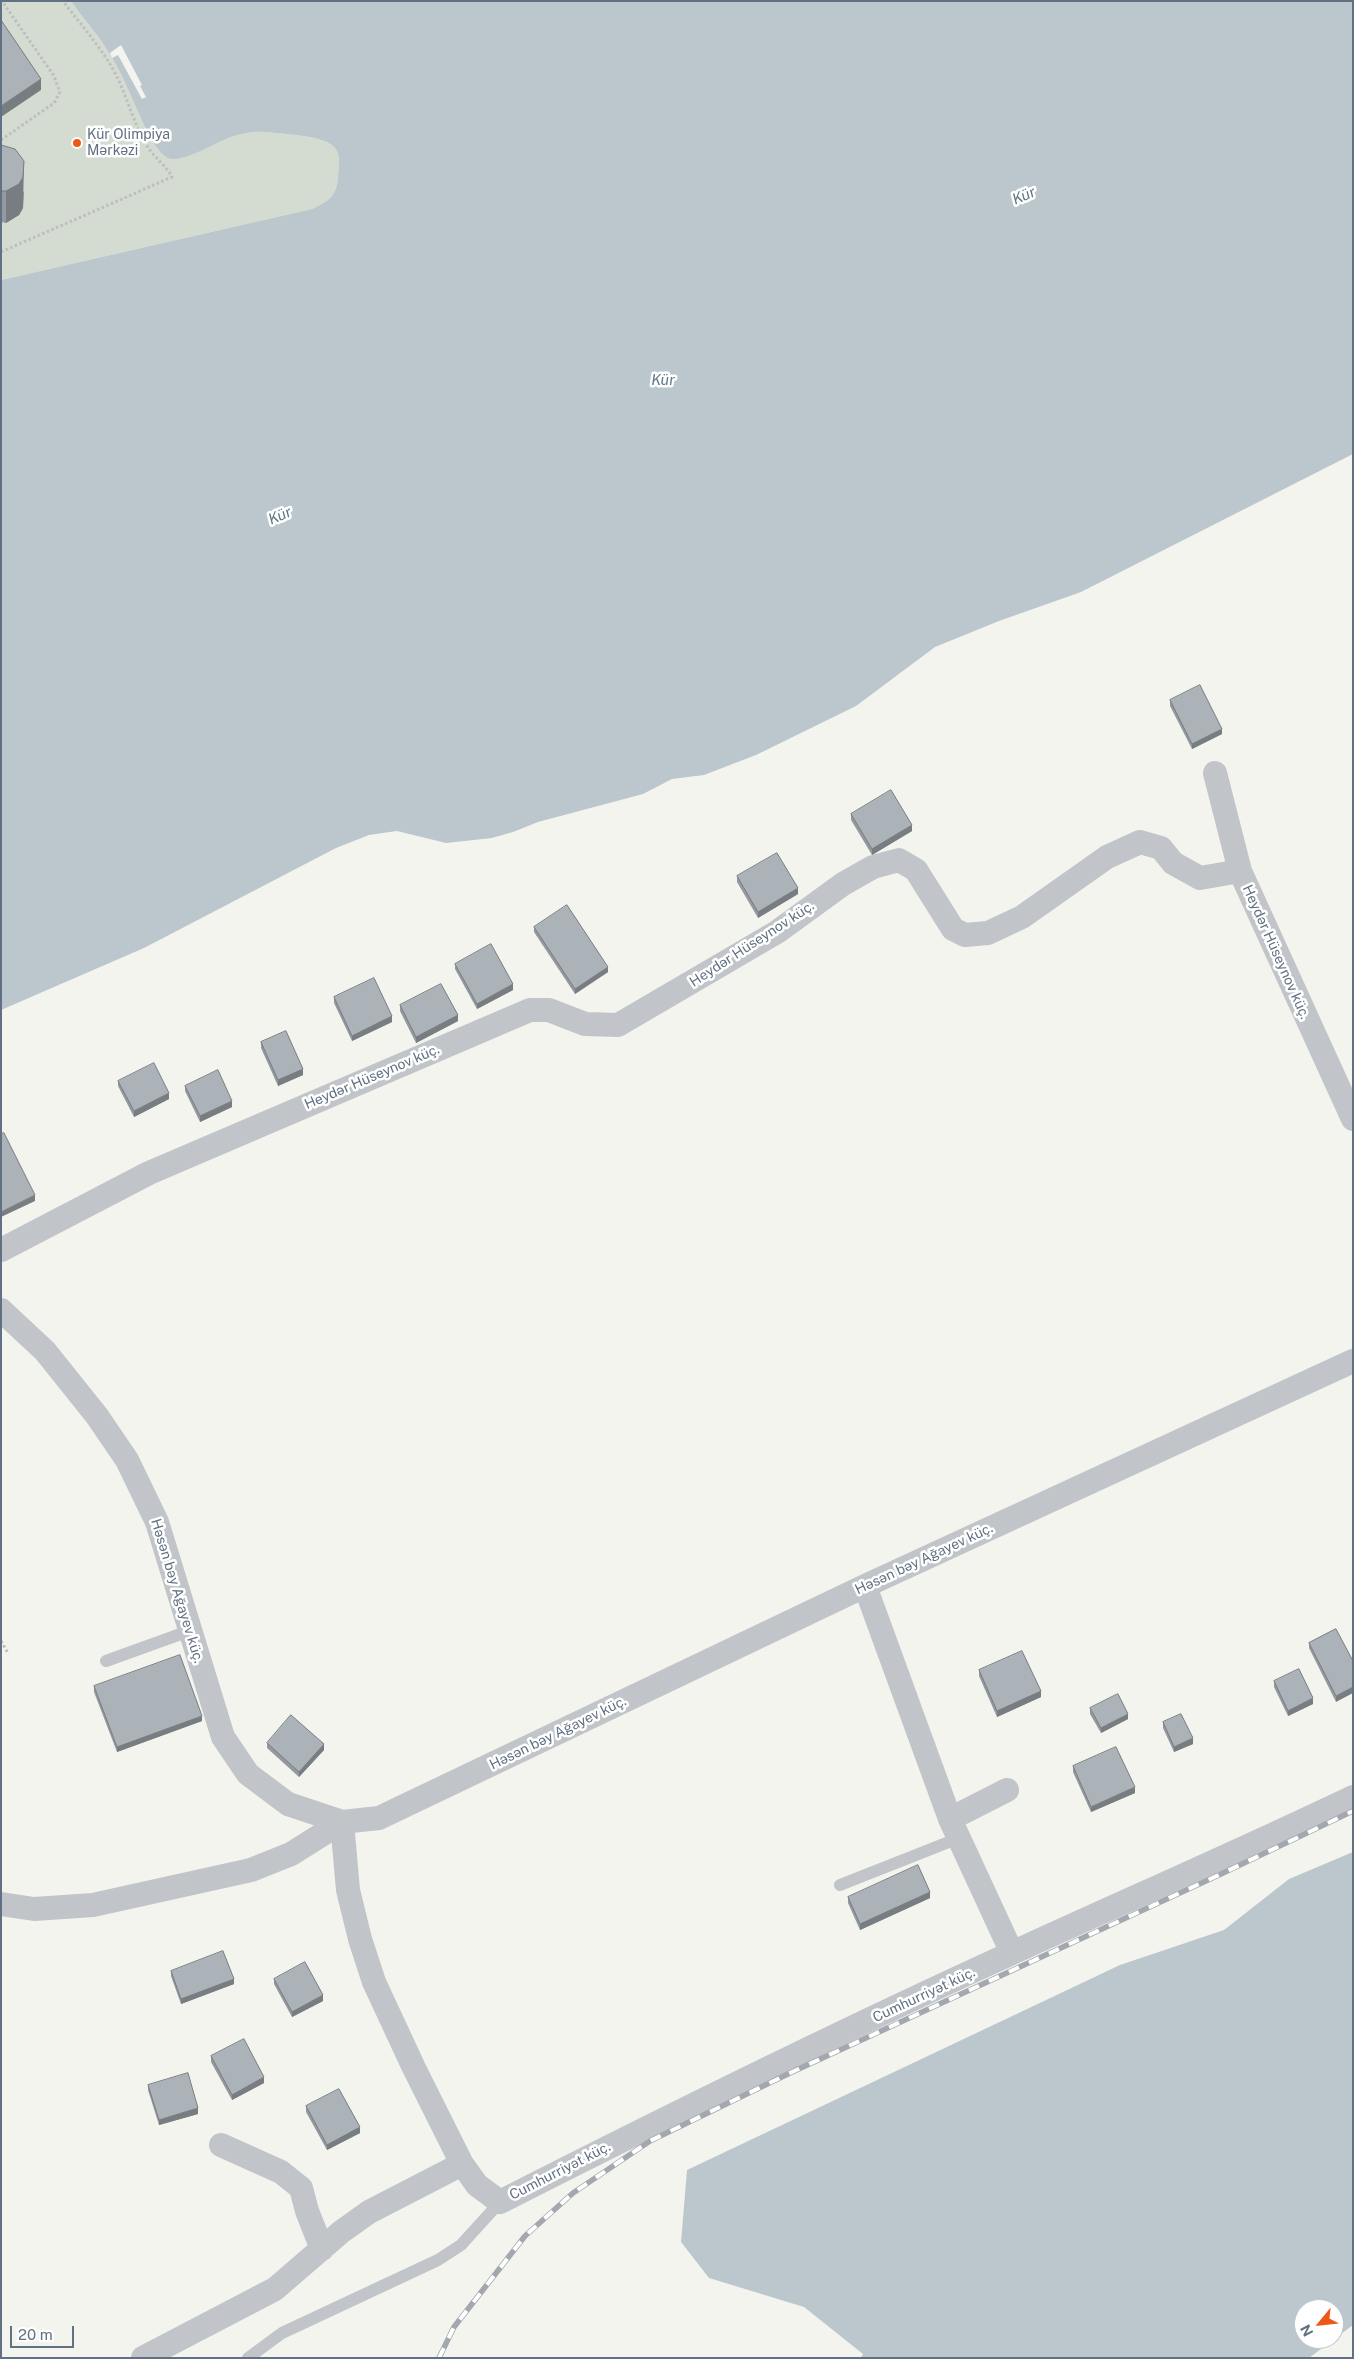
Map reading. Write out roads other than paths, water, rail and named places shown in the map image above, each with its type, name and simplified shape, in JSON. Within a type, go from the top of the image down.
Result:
[{"type":"street","points":[[1215,773],[1240,871]]},
{"type":"street","name":"Heydər Hüseynov küç.","points":[[1,1250],[149,1173],[530,1010],[549,1010],[585,1024],[618,1025],[777,932],[843,884],[873,867],[900,860],[916,870],[953,929],[965,935],[988,933],[1022,917],[1107,857],[1140,842],[1161,848],[1173,863],[1200,878],[1240,871],[1353,1119]]},
{"type":"street","name":"Həsən bəy Ağayev küç.","points":[[1,1310],[45,1351],[97,1416],[128,1460],[157,1522],[223,1737],[248,1774],[288,1804],[342,1822],[379,1818],[865,1586],[1353,1361]]},
{"type":"street","points":[[865,1586],[955,1828],[1012,1953]]},
{"type":"street","points":[[955,1828],[1007,1790]]},
{"type":"street","name":"Cumhurriyət küç.","points":[[500,2202],[650,2125],[1012,1953],[1231,1855],[1353,1797]]},
{"type":"street","points":[[1,1904],[34,1909],[93,1905],[251,1870],[291,1854],[342,1822],[348,1890],[360,1939],[374,1982],[462,2164],[477,2185],[500,2202]]},
{"type":"street","points":[[221,2146],[281,2172],[302,2188],[307,2211],[322,2249]]},
{"type":"street","points":[[144,2358],[275,2289],[369,2212],[462,2164]]},
{"type":"lane","points":[[106,1661],[190,1631]]},
{"type":"lane","points":[[840,1885],[955,1828]]},
{"type":"lane","points":[[248,2358],[282,2333],[438,2260],[461,2245],[500,2202]]},
{"type":"water","name":"Kür","points":[[71,1],[1353,1],[1353,454],[1081,592],[999,621],[935,647],[856,706],[756,755],[704,775],[672,779],[643,794],[538,822],[492,838],[446,843],[397,831],[369,835],[336,848],[144,948],[1,1010],[1,280],[312,209],[323,203],[334,193],[339,169],[338,153],[329,143],[291,134],[265,132],[252,132],[235,136],[181,158],[174,159],[164,156],[151,139],[120,72],[109,53]]},
{"type":"water","points":[[1353,1852],[1353,2325],[1344,2332],[1344,2299],[1294,2299],[1294,2349],[1321,2349],[1309,2358],[861,2358],[863,2354],[804,2307],[709,2278],[681,2242],[687,2170],[1120,1965],[1224,1930],[1289,1879]]},
{"type":"railway","points":[[439,2358],[454,2327],[525,2236],[573,2193],[650,2141],[790,2073],[1353,1811]]},
{"type":"place","name":"Kür Olimpiya Mərkəzi","points":[[77,143]]}]
